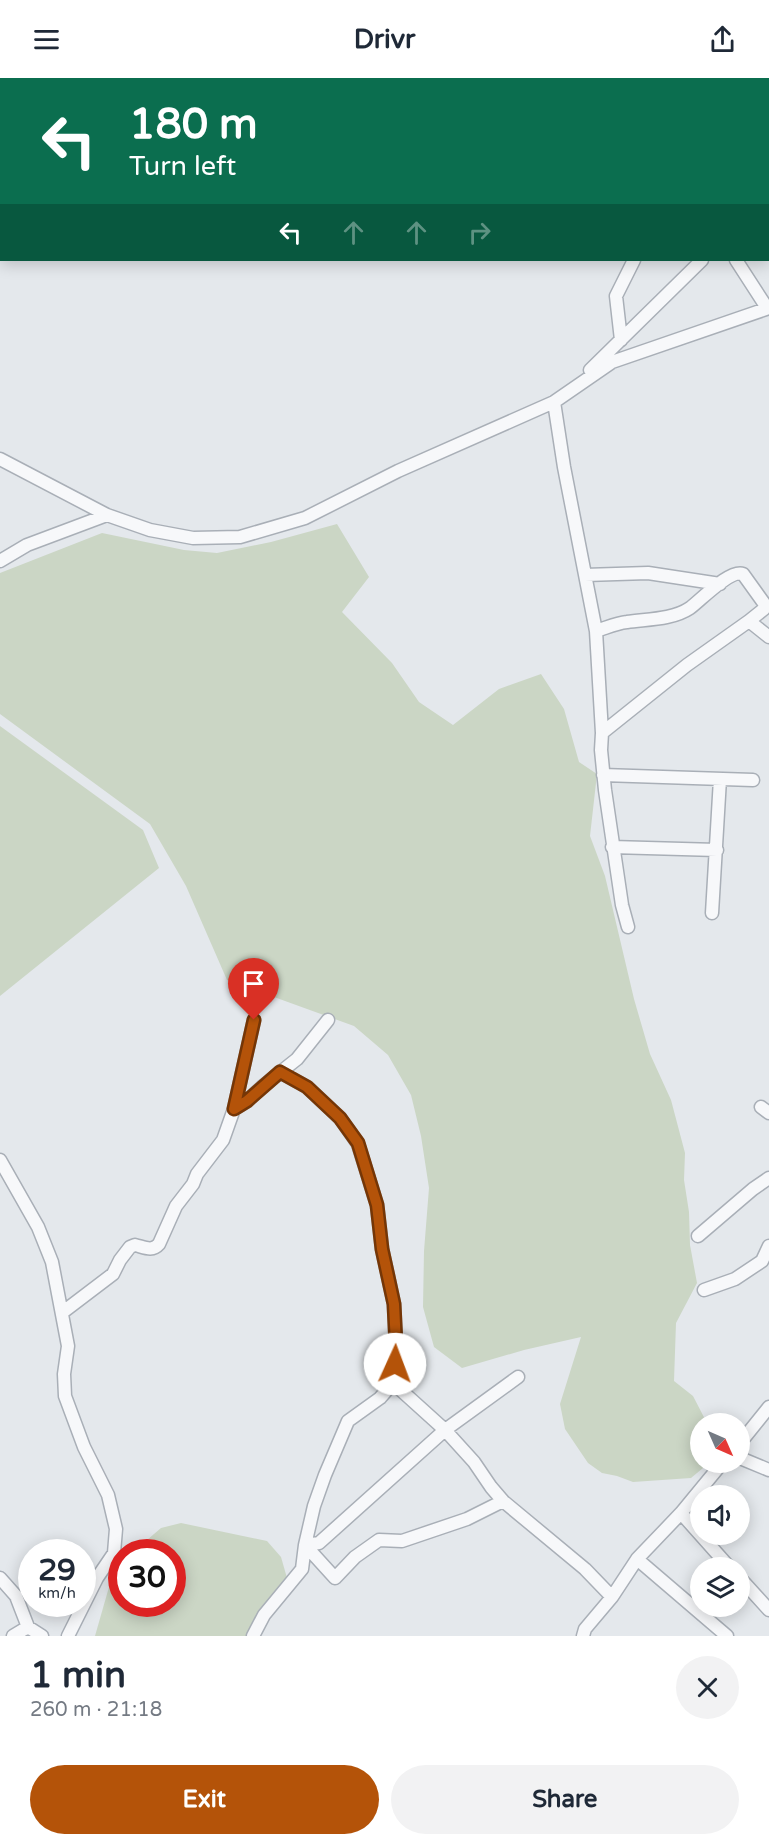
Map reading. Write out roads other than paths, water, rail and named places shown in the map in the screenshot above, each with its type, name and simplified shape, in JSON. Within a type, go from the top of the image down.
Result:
[{"type":"street","points":[[621,340],[616,296],[634,261]]},
{"type":"street","points":[[568,392],[654,309],[699,261]]},
{"type":"street","points":[[0,459],[107,515],[150,530],[193,538],[240,537],[305,518],[398,471],[554,402],[612,363],[768,308],[737,261]]},
{"type":"street","points":[[554,402],[596,631],[603,775],[612,848],[628,927]]},
{"type":"street","points":[[0,561],[27,544],[107,515]]},
{"type":"street","points":[[585,575],[648,573],[720,584]]},
{"type":"street","points":[[596,631],[625,622],[662,617],[688,609],[735,573],[743,574],[765,606],[749,621],[687,664],[602,733]]},
{"type":"street","points":[[749,621],[769,637]]},
{"type":"street","points":[[603,775],[753,780]]},
{"type":"street","points":[[712,913],[720,779]]},
{"type":"street","points":[[612,848],[717,850]]},
{"type":"street","points":[[63,1312],[113,1274],[130,1247],[135,1245],[150,1249],[159,1244],[177,1206],[194,1184],[197,1174],[223,1140],[234,1109],[254,1020]]},
{"type":"street","points":[[234,1109],[247,1101],[297,1059],[328,1020]]},
{"type":"street","points":[[253,1636],[264,1615],[302,1569],[314,1506],[325,1474],[348,1421],[380,1398],[393,1383],[396,1345],[394,1304],[382,1249],[377,1205],[358,1143],[340,1118],[307,1087],[280,1072]]},
{"type":"street","points":[[0,1160],[38,1227],[52,1262],[68,1346],[64,1374],[65,1396],[84,1448],[108,1495],[116,1529],[114,1553],[97,1578],[68,1636]]},
{"type":"street","points":[[699,1236],[769,1178]]},
{"type":"street","points":[[704,1290],[735,1279],[762,1261],[769,1246]]},
{"type":"street","points":[[305,1545],[319,1543],[445,1430],[518,1377]]},
{"type":"street","points":[[393,1383],[445,1430],[474,1462],[503,1501],[585,1569],[612,1598]]},
{"type":"street","points":[[750,1431],[769,1407]]},
{"type":"street","points":[[750,1462],[769,1470]]},
{"type":"street","points":[[583,1636],[585,1629],[612,1598],[637,1559],[681,1513],[714,1473]]},
{"type":"street","points":[[305,1545],[335,1578],[355,1557],[379,1540],[402,1541],[467,1519],[503,1501]]},
{"type":"street","points":[[681,1513],[720,1557]]},
{"type":"street","points":[[637,1559],[727,1636]]},
{"type":"street","points":[[0,1578],[16,1596],[28,1627],[42,1636]]},
{"type":"street","points":[[750,1589],[769,1610]]},
{"type":"street","points":[[13,1636],[28,1627]]}]
